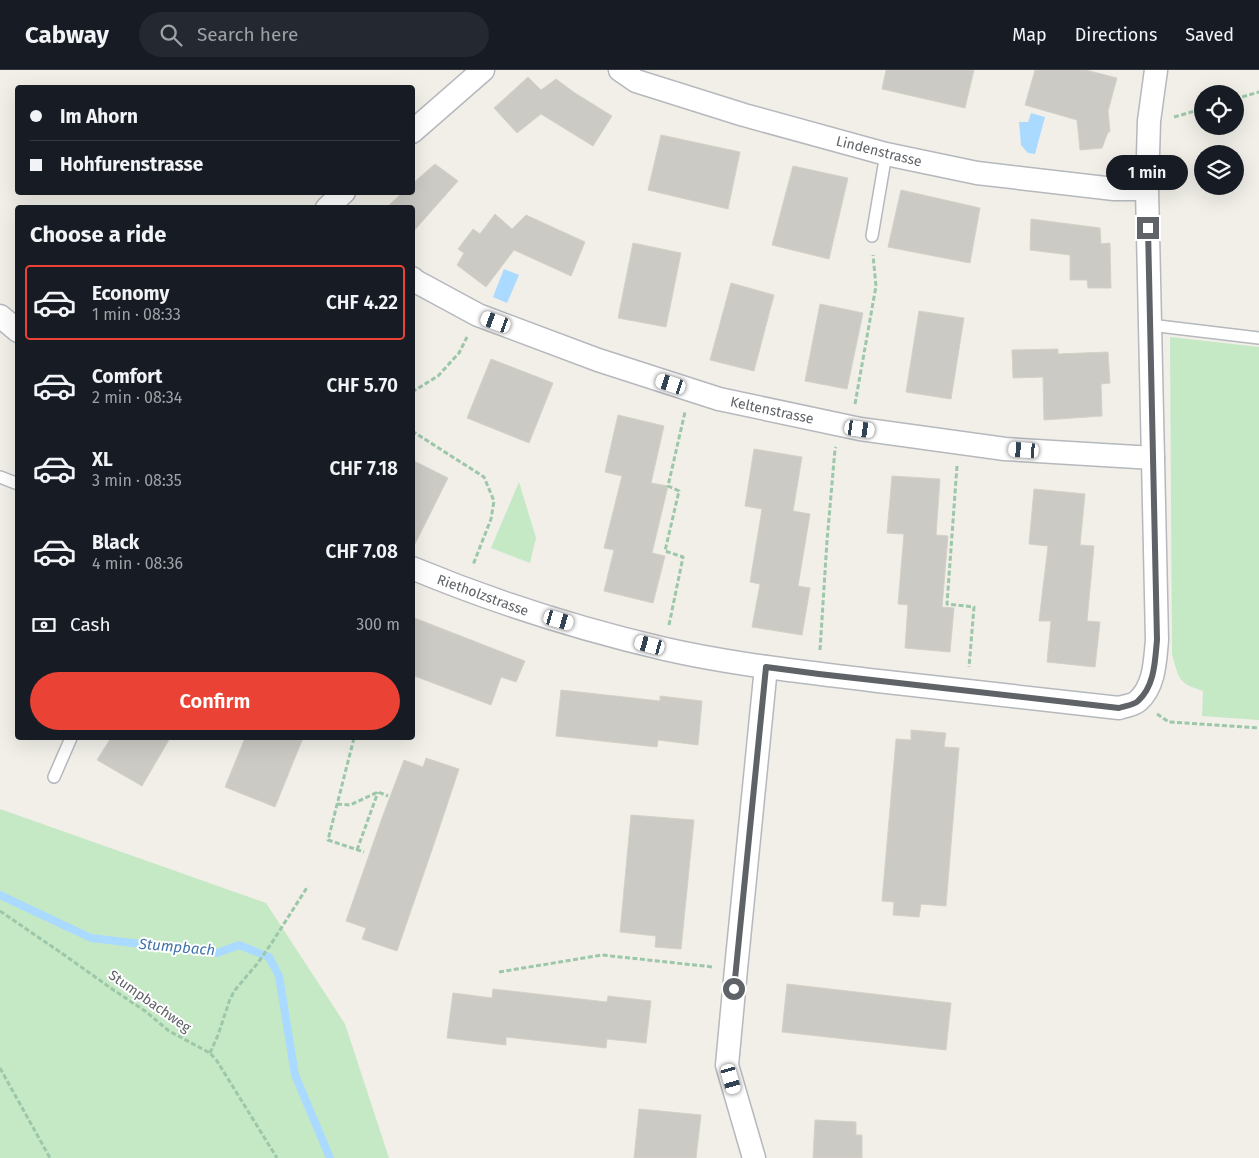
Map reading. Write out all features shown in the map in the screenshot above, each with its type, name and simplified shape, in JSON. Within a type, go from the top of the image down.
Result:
[{"type":"street","points":[[415,129],[483,70]]},
{"type":"street","name":"Lindenstrasse","points":[[620,70],[636,81],[744,115],[886,154],[978,173],[1114,188],[1147,188]]},
{"type":"street","points":[[1137,702],[1149,687],[1154,668],[1157,640],[1147,188],[1149,122],[1156,70]]},
{"type":"street","points":[[329,205],[341,195]]},
{"type":"street","name":"Keltenstrasse","points":[[415,280],[478,315],[598,360],[719,399],[851,428],[1005,448],[1153,458]]},
{"type":"street","points":[[0,316],[15,328]]},
{"type":"street","name":"Rietholzstrasse","points":[[415,569],[464,589],[544,616],[665,649],[728,661],[819,674],[1119,708],[1137,702]]},
{"type":"street","points":[[754,1158],[727,1065],[766,667]]},
{"type":"lane","points":[[872,236],[886,154]]},
{"type":"lane","points":[[1150,325],[1259,338]]},
{"type":"lane","points":[[0,477],[15,483]]},
{"type":"lane","points":[[54,777],[70,740]]},
{"type":"path","points":[[1244,96],[1259,92]]},
{"type":"path","points":[[819,674],[835,449],[851,428],[876,286],[872,236]]},
{"type":"path","points":[[415,390],[438,376],[458,353],[478,315]]},
{"type":"path","points":[[665,649],[683,556],[665,551],[679,491],[668,486],[690,389]]},
{"type":"path","points":[[415,433],[484,477],[494,501],[491,519],[464,589]]},
{"type":"path","points":[[959,442],[947,604],[974,607],[967,691]]},
{"type":"path","points":[[1137,702],[1169,722],[1259,728]]},
{"type":"path","points":[[354,740],[328,840],[364,852]]},
{"type":"path","points":[[338,804],[350,805],[378,792],[388,796]]},
{"type":"path","points":[[357,850],[378,792]]},
{"type":"path","points":[[210,1053],[235,990],[272,944],[308,886]]},
{"type":"path","name":"Stumpbachweg","points":[[0,911],[145,1011],[169,1031],[210,1053],[217,1061],[277,1158]]},
{"type":"path","points":[[499,972],[602,955],[736,969]]},
{"type":"path","points":[[0,1068],[50,1158]]},
{"type":"green space","points":[[1170,337],[1259,347],[1259,720],[1202,716],[1203,691],[1188,685],[1180,678],[1172,654]]},
{"type":"green space","points":[[519,482],[536,538],[530,563],[491,548]]},
{"type":"green space","points":[[0,809],[266,903],[345,1024],[389,1158],[0,1158]]},
{"type":"water","points":[[1031,113],[1045,117],[1035,154],[1028,153],[1021,145],[1019,122],[1028,122]]},
{"type":"water","points":[[504,269],[519,275],[507,303],[493,297]]},
{"type":"building","points":[[886,70],[974,70],[965,108],[882,89]]},
{"type":"building","points":[[1035,70],[1086,70],[1117,78],[1108,111],[1110,132],[1108,132],[1102,148],[1080,150],[1077,120],[1025,105]]},
{"type":"building","points":[[528,77],[541,90],[556,79],[612,116],[593,146],[541,114],[517,133],[494,108]]},
{"type":"building","points":[[661,135],[740,152],[728,209],[648,190]]},
{"type":"building","points":[[435,164],[458,181],[415,230],[415,205],[389,205],[400,195],[415,195],[415,181]]},
{"type":"building","points":[[793,166],[848,178],[829,259],[772,245]]},
{"type":"building","points":[[901,190],[980,208],[970,263],[888,247]]},
{"type":"building","points":[[495,214],[512,229],[526,215],[585,242],[571,276],[514,250],[486,287],[457,265],[464,253],[458,249],[473,229],[480,234]]},
{"type":"building","points":[[1031,219],[1100,228],[1101,244],[1110,243],[1111,288],[1088,288],[1087,280],[1070,280],[1070,255],[1030,250]]},
{"type":"building","points":[[633,243],[681,253],[666,327],[618,318]]},
{"type":"building","points":[[731,283],[774,295],[754,371],[710,360]]},
{"type":"building","points":[[820,304],[863,313],[847,389],[805,381]]},
{"type":"building","points":[[919,311],[964,318],[951,399],[906,392]]},
{"type":"building","points":[[1058,349],[1058,354],[1108,352],[1110,383],[1101,384],[1102,416],[1044,420],[1043,377],[1013,378],[1012,350]]},
{"type":"building","points":[[491,359],[553,383],[529,443],[467,418]]},
{"type":"building","points":[[618,415],[664,426],[651,483],[668,486],[652,553],[665,556],[653,603],[604,591],[614,550],[604,548],[622,476],[605,472]]},
{"type":"building","points":[[754,449],[802,457],[793,511],[810,514],[798,586],[810,588],[802,635],[752,627],[760,584],[750,582],[762,509],[745,506]]},
{"type":"building","points":[[415,462],[448,478],[415,544]]},
{"type":"building","points":[[892,476],[940,479],[936,535],[948,536],[942,607],[954,608],[950,652],[905,648],[908,605],[898,604],[904,534],[887,533]]},
{"type":"building","points":[[1034,489],[1085,494],[1080,545],[1094,546],[1087,621],[1100,622],[1095,667],[1047,662],[1051,621],[1039,621],[1048,546],[1029,544]]},
{"type":"building","points":[[415,618],[525,661],[516,682],[501,677],[491,705],[415,676]]},
{"type":"building","points":[[561,690],[660,701],[660,696],[702,701],[698,745],[658,740],[657,747],[556,736]]},
{"type":"building","points":[[911,730],[946,733],[944,747],[959,748],[946,906],[921,904],[919,917],[893,915],[894,902],[882,901],[896,739],[911,740]]},
{"type":"building","points":[[110,740],[169,740],[142,786],[97,760]]},
{"type":"building","points":[[244,740],[302,740],[275,807],[225,787]]},
{"type":"building","points":[[426,758],[459,769],[397,951],[362,939],[366,928],[346,921],[404,760],[423,767]]},
{"type":"building","points":[[631,815],[694,820],[681,949],[655,947],[656,936],[620,932]]},
{"type":"building","points":[[787,984],[951,1003],[946,1050],[782,1032]]},
{"type":"building","points":[[493,989],[607,1002],[608,996],[651,1001],[646,1043],[607,1039],[606,1048],[506,1037],[506,1045],[447,1038],[453,993],[492,998]]},
{"type":"building","points":[[639,1109],[701,1115],[696,1158],[634,1158]]},
{"type":"building","points":[[815,1120],[856,1122],[856,1135],[862,1135],[862,1158],[813,1158]]},
{"type":"waterway","name":"Stumpbach","points":[[0,895],[91,938],[217,953],[239,945],[269,957],[279,976],[295,1075],[330,1158]]},
{"type":"route","points":[[734,989],[766,667],[1119,708],[1137,702],[1149,687],[1154,668],[1157,640],[1148,228]]}]
